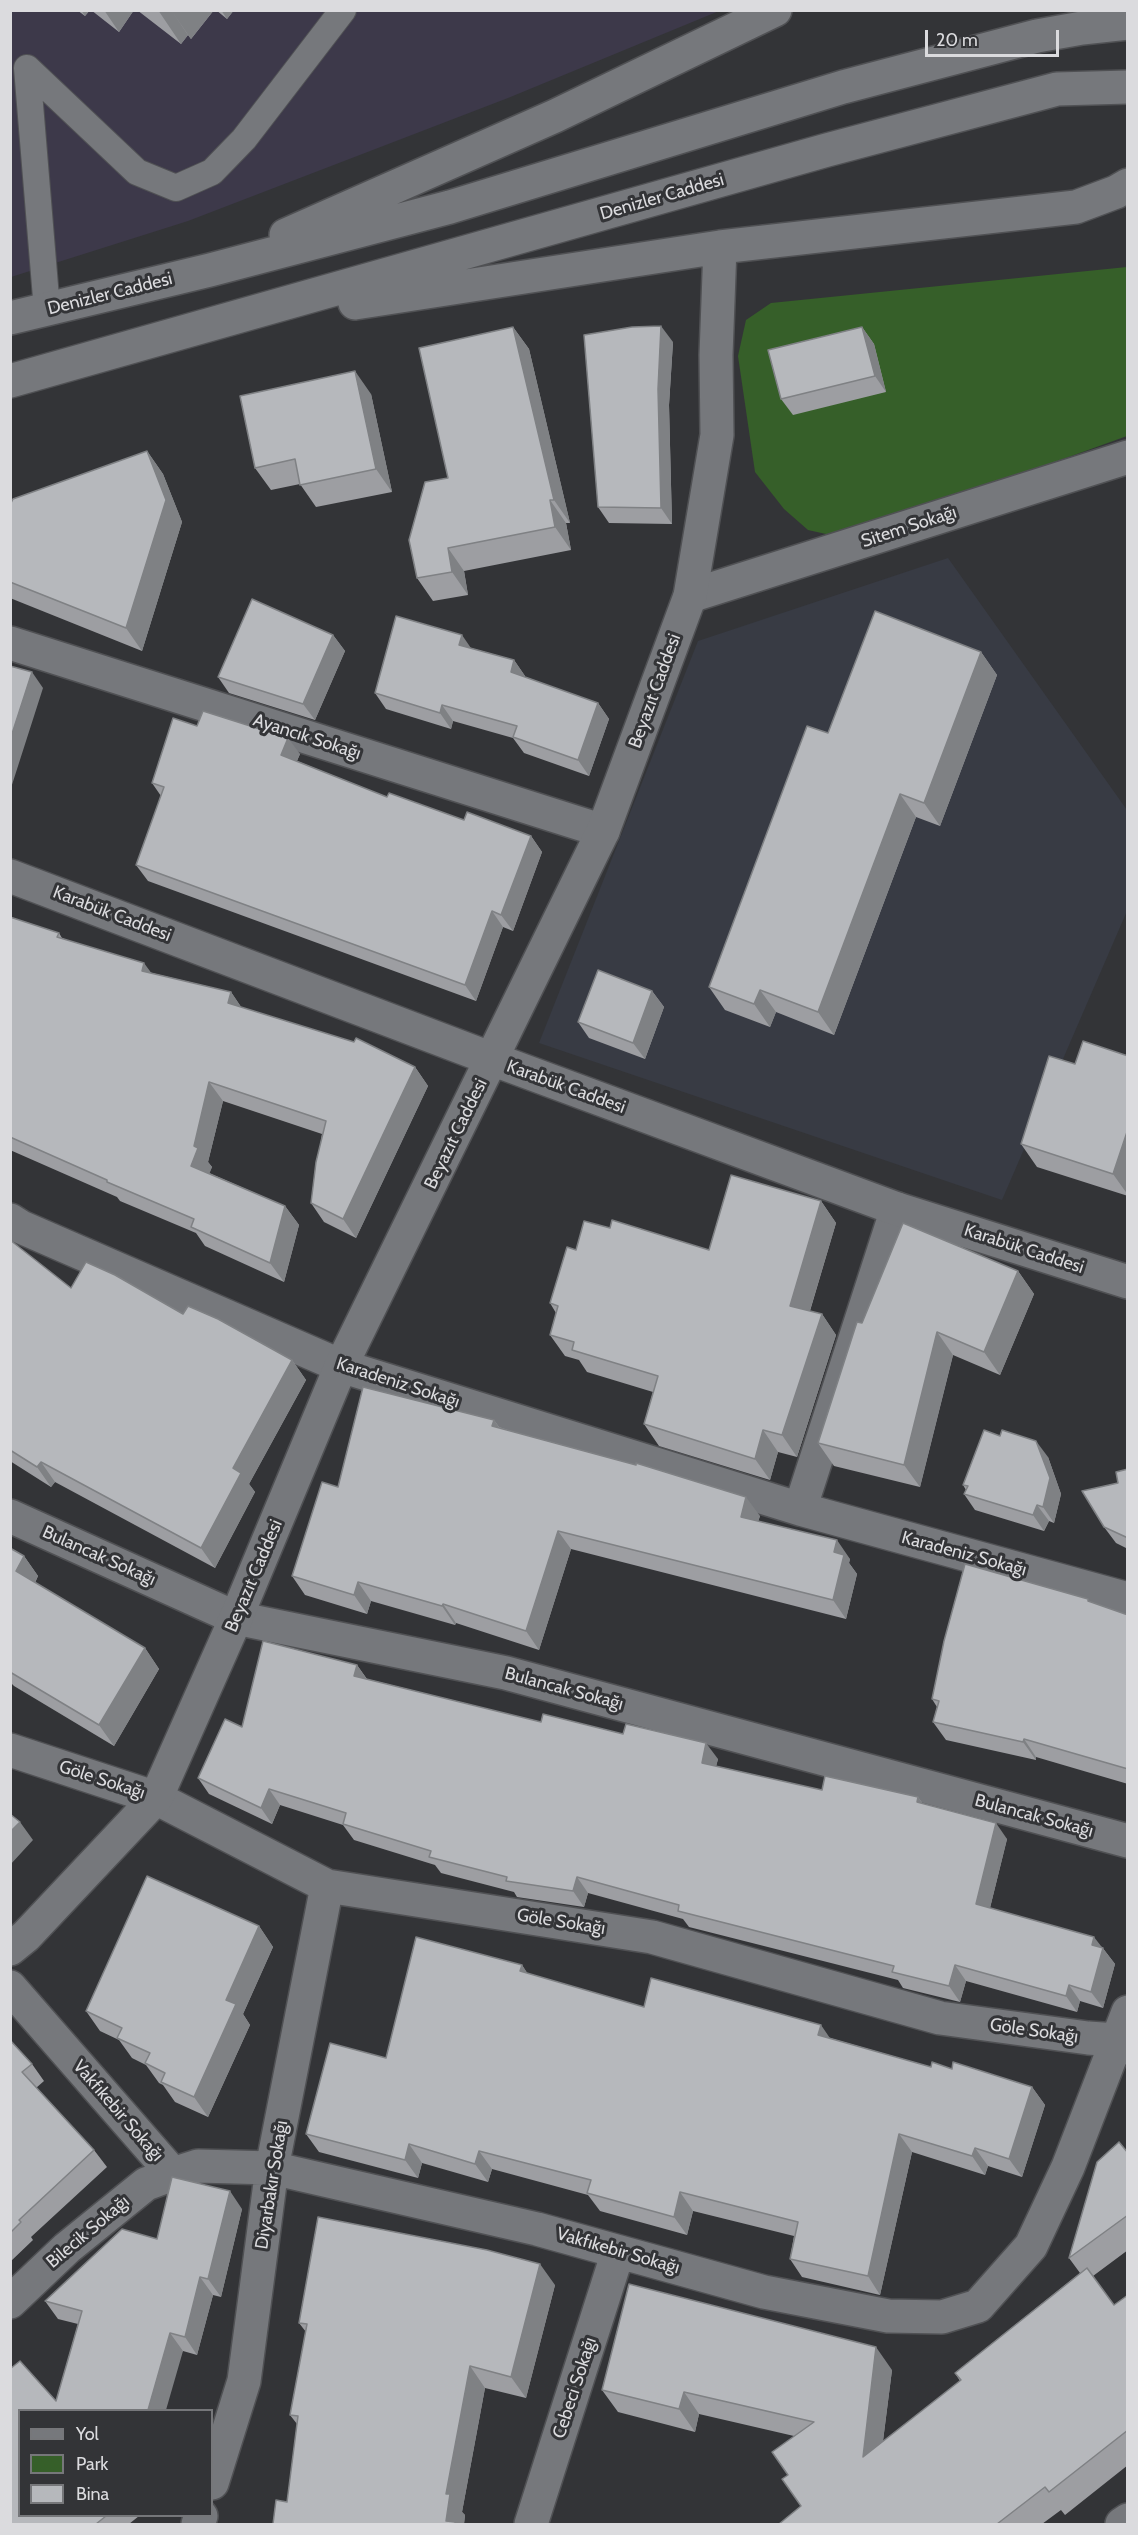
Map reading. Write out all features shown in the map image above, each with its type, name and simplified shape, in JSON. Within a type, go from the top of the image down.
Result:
[{"type":"street","name":"Denizler Caddesi","points":[[210,270],[333,213],[555,116],[775,10]]},
{"type":"street","name":"Denizler Caddesi","points":[[10,318],[210,270],[450,207],[843,87],[1037,36],[1128,23]]},
{"type":"street","name":"Denizler Caddesi","points":[[10,381],[827,150],[1057,89],[1128,87]]},
{"type":"street","name":"Denizler Caddesi","points":[[199,328],[456,286],[720,247],[1076,207],[1128,185]]},
{"type":"street","name":"Beyazıt Caddesi","points":[[10,1949],[26,1936],[156,1798],[237,1618],[341,1366],[603,831],[690,596],[717,435],[716,355],[720,247]]},
{"type":"street","name":"Sitem Sokağı","points":[[690,596],[1128,457]]},
{"type":"street","name":"Ayancık Sokağı","points":[[10,643],[603,831]]},
{"type":"street","name":"Karabük Caddesi","points":[[10,876],[492,1059],[897,1209],[1128,1282]]},
{"type":"street","points":[[800,1509],[897,1209]]},
{"type":"street","name":"Karadeniz Sokağı","points":[[10,1220],[21,1227],[341,1366],[800,1509],[1128,1599]]},
{"type":"street","name":"Bulancak Sokağı","points":[[10,1516],[237,1618],[506,1673],[1128,1841]]},
{"type":"street","name":"Göle Sokağı","points":[[10,1750],[156,1798],[327,1886],[652,1936],[940,2018],[1088,2038],[1124,2033]]},
{"type":"street","name":"Diyarbakır Sokağı","points":[[213,2480],[244,2381],[272,2168],[327,1886]]},
{"type":"street","name":"Vakfıkebir Sokağı","points":[[10,1988],[173,2174],[198,2166],[272,2168],[537,2229],[764,2292],[888,2316],[942,2317],[978,2306],[1031,2246],[1068,2167],[1124,2033]]},
{"type":"street","name":"Bilecik Sokağı","points":[[10,2302],[67,2248],[146,2184],[173,2174]]},
{"type":"street","name":"Cebeci Sokağı","points":[[531,2524],[618,2252]]},
{"type":"street","points":[[1122,2524],[1128,2520]]},
{"type":"lane","points":[[47,310],[27,68],[137,172],[176,188],[212,172],[236,147],[343,10]]},
{"type":"shaded area","points":[[11,11],[719,11],[508,98],[188,221],[11,277]]},
{"type":"shaded area","points":[[948,558],[1127,810],[1127,911],[1002,1200],[539,1043],[698,641]]},
{"type":"green space","points":[[1127,267],[1127,436],[844,538],[808,530],[784,509],[755,472],[738,356],[746,320],[771,303]]},
{"type":"building","points":[[661,326],[658,389],[661,508],[598,507],[584,335],[632,327]]},
{"type":"building","points":[[513,327],[554,500],[550,500],[555,527],[448,548],[452,572],[417,578],[409,540],[425,482],[448,478],[419,348]]},
{"type":"building","points":[[862,327],[875,376],[781,399],[768,350]]},
{"type":"building","points":[[355,371],[376,469],[300,485],[295,459],[255,468],[240,396]]},
{"type":"building","points":[[147,451],[166,500],[126,628],[10,582],[10,505],[13,499]]},
{"type":"building","points":[[252,599],[333,635],[303,704],[218,677]]},
{"type":"building","points":[[875,611],[981,652],[924,803],[900,794],[818,1012],[760,990],[754,1004],[709,987],[807,726],[828,733]]},
{"type":"building","points":[[396,616],[462,635],[459,645],[514,660],[511,672],[598,703],[578,760],[513,737],[517,726],[442,705],[440,713],[375,693]]},
{"type":"building","points":[[10,666],[32,672],[10,740]]},
{"type":"building","points":[[203,711],[288,738],[281,755],[387,797],[389,793],[464,820],[467,812],[531,836],[501,915],[492,911],[465,985],[136,865],[164,787],[152,783],[173,718],[197,726]]},
{"type":"building","points":[[10,917],[59,933],[57,937],[144,963],[142,971],[231,992],[228,1003],[354,1042],[356,1038],[415,1067],[343,1219],[311,1203],[316,1162],[326,1121],[209,1082],[194,1146],[198,1148],[191,1166],[285,1206],[270,1263],[191,1227],[194,1219],[10,1137]]},
{"type":"building","points":[[598,970],[652,991],[633,1043],[578,1022]]},
{"type":"building","points":[[1083,1041],[1128,1056],[1128,1129],[1113,1174],[1021,1144],[1049,1056],[1075,1064]]},
{"type":"building","points":[[731,1175],[821,1201],[790,1306],[822,1314],[782,1435],[763,1430],[755,1459],[644,1424],[658,1376],[572,1350],[574,1342],[550,1335],[558,1306],[550,1303],[567,1247],[576,1250],[584,1221],[610,1228],[612,1220],[709,1250]]},
{"type":"building","points":[[903,1223],[1018,1271],[984,1352],[937,1332],[904,1465],[818,1443],[857,1322],[862,1323]]},
{"type":"building","points":[[10,1240],[71,1288],[86,1262],[115,1275],[183,1314],[188,1306],[218,1319],[292,1360],[233,1468],[241,1473],[201,1548],[41,1462],[37,1467],[10,1450]]},
{"type":"building","points":[[363,1387],[494,1420],[492,1426],[636,1465],[636,1463],[746,1497],[741,1517],[837,1540],[834,1552],[844,1555],[833,1600],[558,1531],[526,1631],[443,1604],[442,1606],[358,1582],[354,1595],[292,1576],[322,1482],[338,1487]]},
{"type":"building","points":[[984,1430],[1000,1436],[1002,1430],[1036,1441],[1050,1478],[1043,1507],[1037,1505],[1033,1515],[964,1494],[968,1486],[963,1485]]},
{"type":"building","points":[[1128,1469],[1128,1538],[1104,1527],[1082,1491],[1118,1483],[1116,1472]]},
{"type":"building","points":[[10,1548],[24,1556],[16,1571],[145,1648],[99,1725],[10,1672]]},
{"type":"building","points":[[965,1564],[1088,1599],[1088,1601],[1128,1615],[1128,1769],[1024,1739],[1023,1742],[933,1722],[939,1701],[932,1699],[944,1641]]},
{"type":"building","points":[[263,1641],[357,1665],[354,1676],[541,1722],[543,1714],[623,1734],[626,1724],[706,1743],[702,1763],[822,1790],[825,1776],[918,1797],[917,1802],[996,1823],[976,1904],[1094,1937],[1092,1945],[1103,1948],[1091,1992],[1069,1985],[1066,1996],[955,1965],[949,1986],[892,1972],[894,1966],[678,1911],[679,1905],[577,1877],[573,1891],[506,1881],[507,1877],[429,1857],[431,1851],[343,1824],[346,1813],[269,1789],[261,1808],[198,1778],[225,1719],[242,1727]]},
{"type":"building","points":[[10,1814],[20,1822],[10,1832]]},
{"type":"building","points":[[147,1876],[259,1926],[226,2000],[236,2004],[194,2097],[161,2082],[165,2073],[145,2063],[150,2053],[117,2038],[122,2028],[86,2011]]},
{"type":"building","points":[[416,1937],[522,1965],[520,1971],[644,2007],[651,1978],[821,2025],[818,2035],[931,2067],[932,2062],[952,2069],[953,2062],[1032,2087],[1009,2159],[975,2148],[972,2156],[899,2134],[868,2276],[790,2259],[798,2222],[680,2192],[674,2217],[587,2193],[591,2180],[479,2151],[475,2164],[409,2144],[405,2160],[306,2134],[330,2043],[386,2058]]},
{"type":"building","points":[[10,2040],[32,2064],[22,2072],[94,2150],[19,2220],[21,2222],[10,2233]]},
{"type":"building","points":[[1119,2142],[1128,2153],[1128,2215],[1069,2258],[1097,2162]]},
{"type":"building","points":[[172,2177],[230,2191],[208,2279],[200,2277],[185,2337],[170,2333],[148,2409],[18,2409],[18,2517],[105,2517],[96,2524],[10,2524],[10,2369],[20,2361],[56,2401],[82,2311],[45,2301],[122,2229],[157,2239]]},
{"type":"building","points":[[318,2217],[487,2250],[540,2264],[511,2377],[470,2366],[446,2494],[450,2494],[446,2521],[455,2522],[455,2524],[273,2524],[276,2500],[287,2502],[298,2416],[290,2415],[307,2324],[299,2323]]},
{"type":"building","points":[[1087,2268],[1114,2305],[1128,2295],[1128,2430],[1049,2492],[1045,2487],[997,2524],[779,2524],[801,2506],[782,2479],[788,2475],[772,2452],[814,2422],[684,2392],[679,2409],[602,2390],[629,2284],[876,2347],[863,2457],[961,2380],[955,2373]]}]
